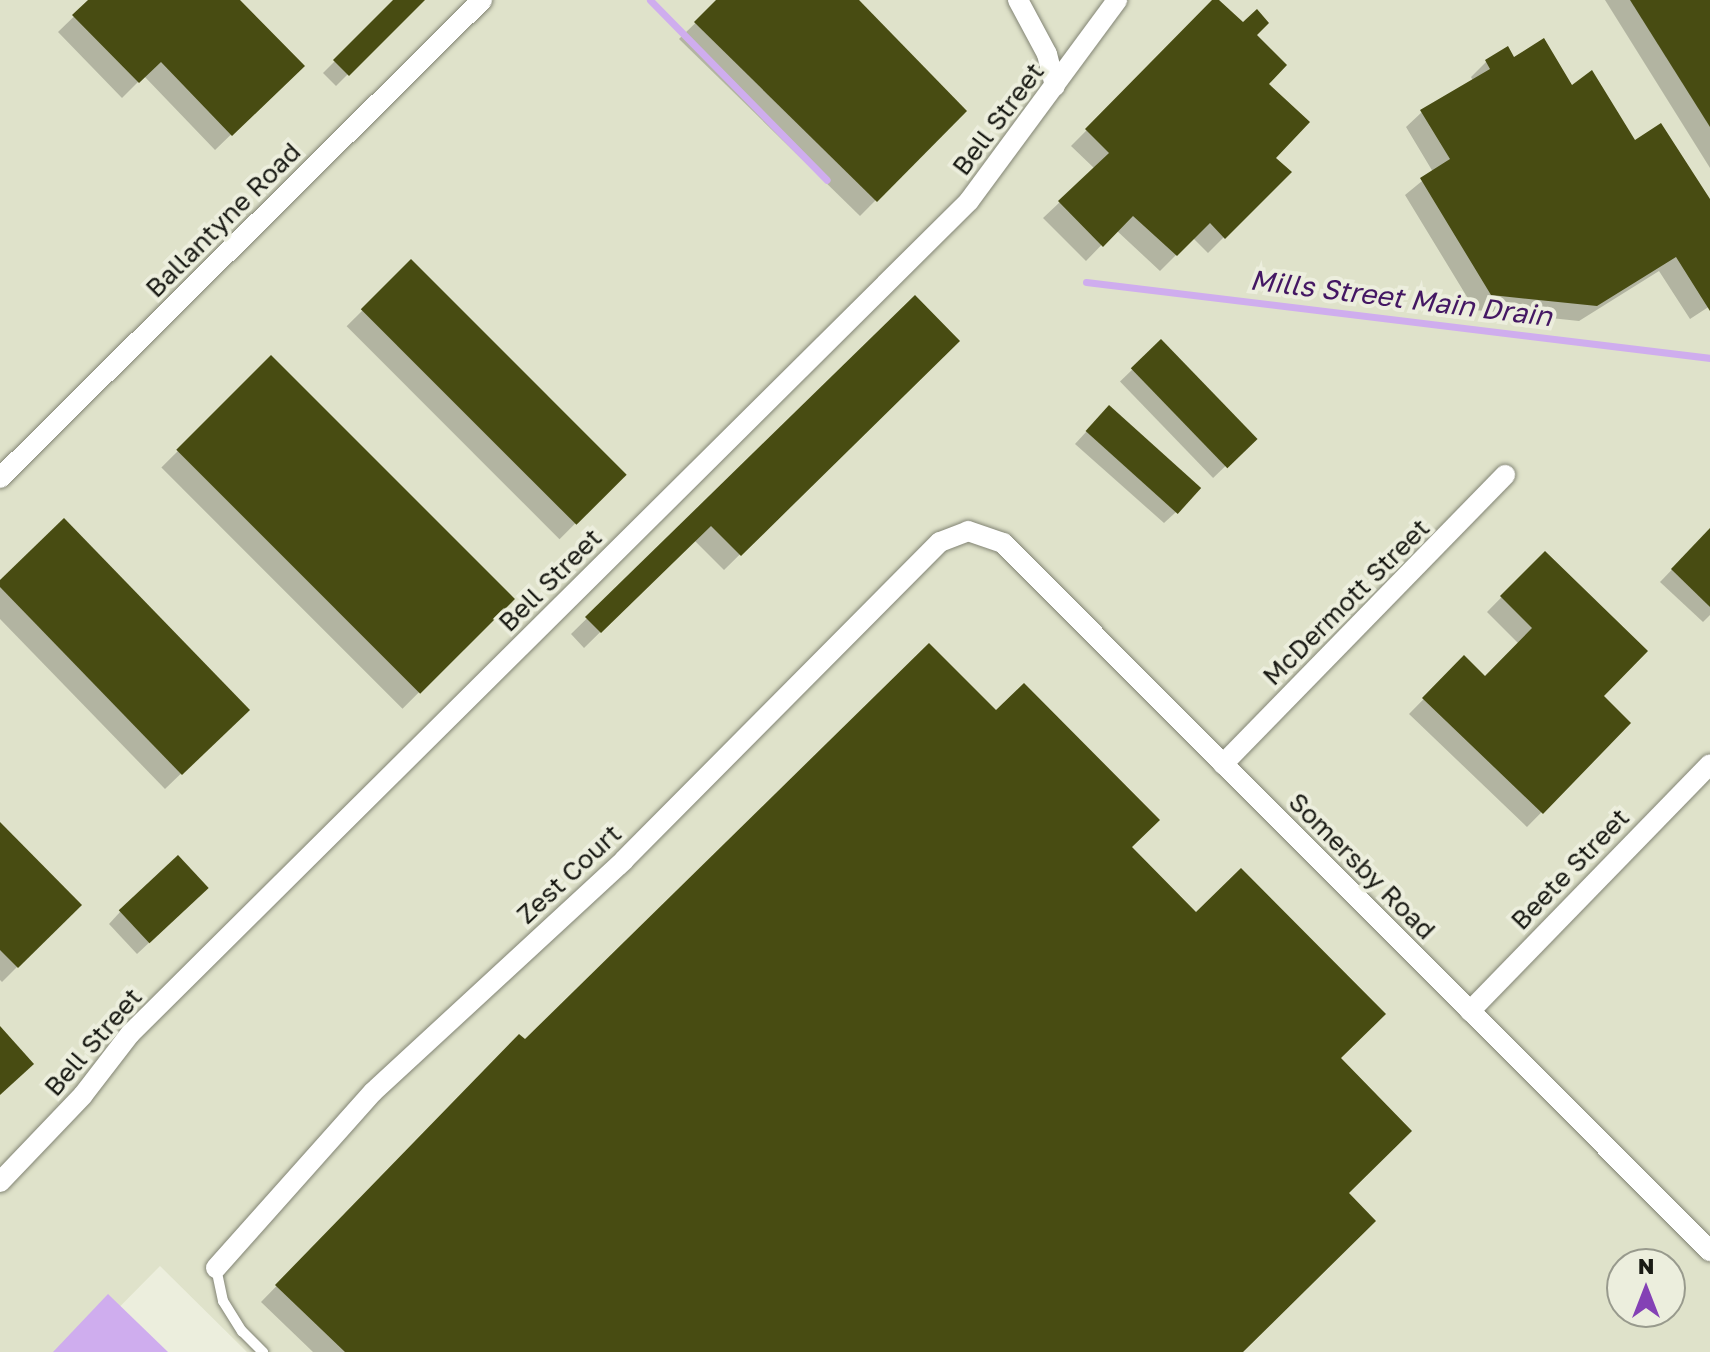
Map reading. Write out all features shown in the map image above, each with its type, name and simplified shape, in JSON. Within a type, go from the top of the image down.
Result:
[{"type":"street","name":"Ballantyne Road","points":[[0,478],[482,0]]},
{"type":"street","points":[[1018,0],[1047,54],[1055,86]]},
{"type":"street","name":"Bell Street","points":[[0,1182],[83,1095],[130,1034],[969,201],[1117,0]]},
{"type":"street","name":"McDermott Street","points":[[1223,764],[1505,475]]},
{"type":"street","name":"Somersby Road","points":[[968,531],[1003,543],[1710,1251]]},
{"type":"street","name":"Zest Court","points":[[216,1268],[373,1092],[624,860],[940,542],[968,531]]},
{"type":"street","name":"Beete Street","points":[[1470,1011],[1710,764]]},
{"type":"lane","points":[[216,1268],[223,1301],[242,1331],[263,1352]]},
{"type":"shaded area","points":[[0,0],[1710,0],[1710,1352],[247,1352],[160,1266],[75,1352],[0,1352]]},
{"type":"shaded area","points":[[108,1294],[168,1352],[53,1352]]},
{"type":"building","points":[[88,0],[240,0],[305,66],[232,136],[161,62],[139,83],[72,15]]},
{"type":"building","points":[[393,0],[425,0],[349,76],[333,60]]},
{"type":"building","points":[[716,0],[859,0],[967,111],[877,202],[694,22]]},
{"type":"building","points":[[1212,0],[1219,0],[1243,22],[1257,9],[1269,23],[1257,35],[1287,65],[1269,84],[1310,122],[1276,158],[1292,172],[1225,239],[1210,223],[1177,256],[1133,216],[1103,247],[1058,201],[1109,153],[1085,129]]},
{"type":"building","points":[[1630,0],[1710,0],[1710,127]]},
{"type":"building","points":[[1544,38],[1572,85],[1592,70],[1635,140],[1661,123],[1710,199],[1710,311],[1676,257],[1597,306],[1491,295],[1420,178],[1450,159],[1420,110],[1490,69],[1485,60],[1508,46],[1514,57]]},
{"type":"building","points":[[411,259],[627,475],[576,525],[361,309]]},
{"type":"building","points":[[915,295],[960,341],[741,556],[711,526],[601,633],[585,617]]},
{"type":"building","points":[[1161,339],[1258,439],[1227,468],[1131,368]]},
{"type":"building","points":[[271,355],[515,599],[420,694],[176,450]]},
{"type":"building","points":[[1109,405],[1201,488],[1178,514],[1086,431]]},
{"type":"building","points":[[64,518],[250,710],[182,775],[0,587],[0,580]]},
{"type":"building","points":[[1710,528],[1710,607],[1671,569]]},
{"type":"building","points":[[1545,551],[1648,651],[1604,696],[1631,723],[1543,814],[1422,698],[1464,655],[1485,676],[1532,628],[1500,596]]},
{"type":"building","points":[[929,643],[996,710],[1024,683],[1160,820],[1132,847],[1196,912],[1241,868],[1386,1014],[1341,1058],[1412,1131],[1349,1193],[1376,1221],[1243,1352],[345,1352],[275,1285],[519,1034],[525,1039]]},
{"type":"building","points":[[0,822],[82,905],[18,968],[0,950]]},
{"type":"building","points":[[178,855],[209,888],[149,943],[119,910]]},
{"type":"building","points":[[0,1026],[34,1064],[0,1095]]},
{"type":"waterway","name":"Mills Street Main Drain","points":[[650,0],[827,180]]},
{"type":"waterway","name":"Mills Street Main Drain","points":[[1086,282],[1710,358]]}]
